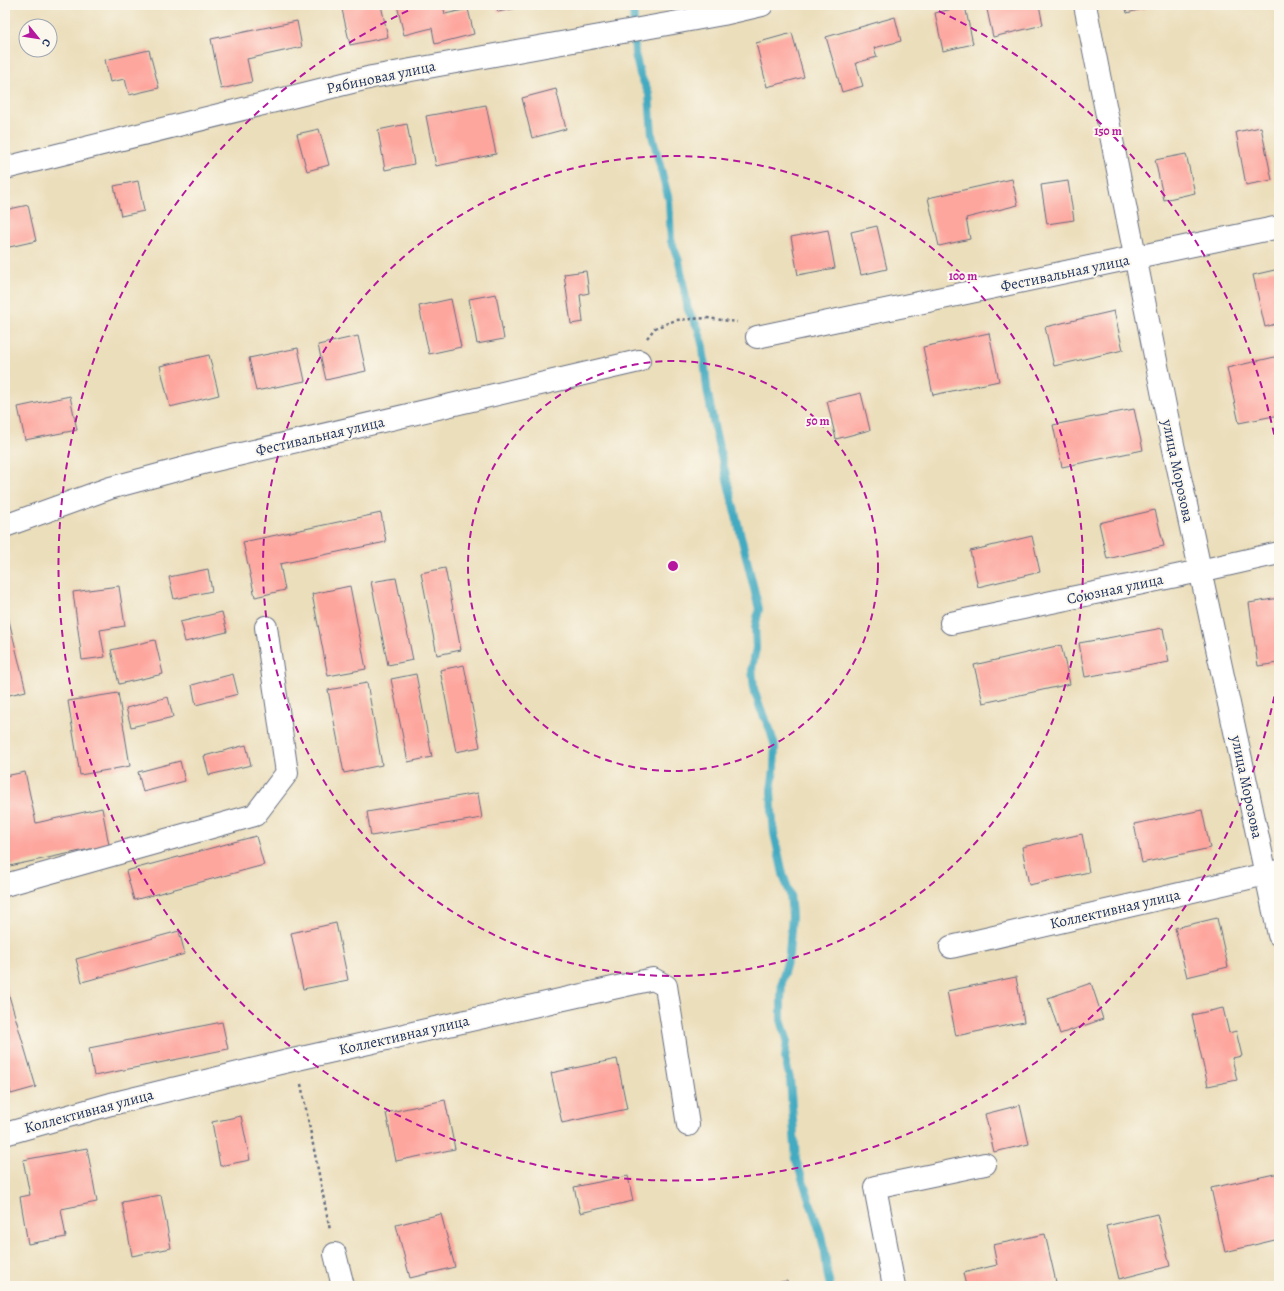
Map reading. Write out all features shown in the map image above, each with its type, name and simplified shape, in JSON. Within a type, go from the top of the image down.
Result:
[{"type":"street","name":"Рябиновая улица","points":[[5,168],[372,77],[723,14],[762,5]]},
{"type":"street","name":"улица Морозова","points":[[1085,5],[1134,258],[1200,571],[1272,873],[1279,935]]},
{"type":"street","name":"Фестивальная улица","points":[[758,337],[1279,227]]},
{"type":"street","name":"Фестивальная улица","points":[[5,526],[110,488],[177,470],[639,361]]},
{"type":"street","name":"Союзная улица","points":[[951,623],[1279,553]]},
{"type":"street","points":[[5,885],[255,815],[287,773],[266,627]]},
{"type":"street","name":"Коллективная улица","points":[[951,947],[1272,873]]},
{"type":"street","name":"Коллективная улица","points":[[5,1134],[111,1104],[296,1059],[653,979],[666,986],[688,1125]]},
{"type":"street","points":[[894,1286],[875,1187],[985,1164]]},
{"type":"street","points":[[335,1254],[343,1286]]},
{"type":"path","points":[[639,361],[644,342],[655,328],[676,320],[707,318]]},
{"type":"path","points":[[296,1059],[335,1254]]},
{"type":"building","points":[[341,5],[381,5],[388,37],[350,45]]},
{"type":"building","points":[[397,5],[443,5],[445,14],[468,9],[474,34],[435,44],[432,28],[404,35]]},
{"type":"building","points":[[496,5],[527,5],[527,6],[498,12]]},
{"type":"building","points":[[986,5],[1039,5],[1043,25],[993,37]]},
{"type":"building","points":[[1125,5],[1154,5],[1154,6],[1127,13]]},
{"type":"building","points":[[965,6],[973,44],[943,51],[935,13]]},
{"type":"building","points":[[895,17],[901,41],[874,48],[877,57],[856,63],[863,86],[842,92],[826,37]]},
{"type":"building","points":[[297,21],[302,47],[247,59],[252,82],[221,89],[211,39]]},
{"type":"building","points":[[792,33],[804,77],[767,87],[756,43]]},
{"type":"building","points":[[149,50],[159,88],[129,95],[125,79],[110,82],[105,60]]},
{"type":"building","points":[[556,89],[566,129],[532,138],[522,98]]},
{"type":"building","points":[[486,105],[496,154],[436,166],[426,116]]},
{"type":"building","points":[[407,124],[414,164],[385,170],[378,130]]},
{"type":"building","points":[[1261,127],[1272,180],[1246,185],[1236,132]]},
{"type":"building","points":[[319,129],[329,165],[307,171],[297,134]]},
{"type":"building","points":[[1186,154],[1195,193],[1164,200],[1155,160]]},
{"type":"building","points":[[1012,179],[1018,205],[966,218],[970,239],[939,246],[928,198]]},
{"type":"building","points":[[138,181],[144,211],[121,216],[114,186]]},
{"type":"building","points":[[1068,181],[1074,220],[1047,224],[1041,185]]},
{"type":"building","points":[[28,205],[36,241],[5,248],[5,210]]},
{"type":"building","points":[[877,226],[887,269],[861,275],[851,232]]},
{"type":"building","points":[[828,230],[835,268],[798,275],[791,237]]},
{"type":"building","points":[[1279,269],[1279,323],[1265,327],[1253,275]]},
{"type":"building","points":[[586,271],[589,293],[580,295],[583,322],[571,324],[564,274]]},
{"type":"building","points":[[496,294],[504,339],[477,344],[469,299]]},
{"type":"building","points":[[451,299],[461,347],[429,354],[419,306]]},
{"type":"building","points":[[1114,311],[1123,350],[1054,366],[1045,327]]},
{"type":"building","points":[[989,333],[999,381],[933,395],[923,347]]},
{"type":"building","points":[[358,336],[366,371],[326,380],[318,345]]},
{"type":"building","points":[[298,348],[305,381],[256,391],[249,358]]},
{"type":"building","points":[[209,355],[219,395],[170,407],[160,366]]},
{"type":"building","points":[[1279,356],[1279,415],[1239,423],[1227,368]]},
{"type":"building","points":[[861,393],[870,430],[836,439],[827,401]]},
{"type":"building","points":[[70,396],[77,430],[25,440],[18,407]]},
{"type":"building","points":[[1134,409],[1143,450],[1062,467],[1053,425]]},
{"type":"building","points":[[1155,510],[1164,546],[1107,559],[1099,523]]},
{"type":"building","points":[[381,513],[386,542],[280,564],[285,590],[255,597],[243,542]]},
{"type":"building","points":[[1032,536],[1040,572],[978,587],[970,551]]},
{"type":"building","points":[[445,568],[461,650],[437,655],[421,573]]},
{"type":"building","points":[[208,569],[212,591],[174,599],[169,577]]},
{"type":"building","points":[[396,578],[413,660],[388,665],[371,582]]},
{"type":"building","points":[[119,586],[125,626],[100,630],[105,657],[82,660],[73,592]]},
{"type":"building","points":[[350,586],[366,669],[328,676],[312,594]]},
{"type":"building","points":[[1279,598],[1279,663],[1258,666],[1249,603]]},
{"type":"building","points":[[5,604],[26,691],[5,696]]},
{"type":"building","points":[[222,612],[227,632],[185,642],[180,622]]},
{"type":"building","points":[[1163,628],[1169,662],[1085,677],[1079,643]]},
{"type":"building","points":[[155,640],[163,674],[119,684],[111,650]]},
{"type":"building","points":[[1061,645],[1070,684],[983,703],[974,665]]},
{"type":"building","points":[[464,665],[480,747],[456,752],[440,670]]},
{"type":"building","points":[[233,674],[238,694],[196,705],[192,685]]},
{"type":"building","points":[[416,674],[432,757],[408,762],[391,679]]},
{"type":"building","points":[[367,683],[382,765],[344,773],[328,690]]},
{"type":"building","points":[[118,693],[130,766],[80,775],[68,701]]},
{"type":"building","points":[[168,697],[173,717],[131,727],[126,708]]},
{"type":"building","points":[[246,745],[251,765],[209,775],[204,756]]},
{"type":"building","points":[[180,761],[185,781],[143,792],[138,772]]},
{"type":"building","points":[[25,772],[36,823],[102,808],[109,845],[5,867],[5,776]]},
{"type":"building","points":[[478,793],[482,818],[371,836],[367,812]]},
{"type":"building","points":[[1202,810],[1210,848],[1142,863],[1134,824]]},
{"type":"building","points":[[1082,834],[1089,872],[1029,885],[1022,847]]},
{"type":"building","points":[[256,836],[264,865],[134,900],[126,871]]},
{"type":"building","points":[[1217,918],[1228,967],[1187,977],[1175,928]]},
{"type":"building","points":[[336,923],[348,980],[303,989],[291,933]]},
{"type":"building","points":[[179,931],[185,954],[82,982],[76,959]]},
{"type":"building","points":[[1016,977],[1024,1022],[956,1036],[947,991]]},
{"type":"building","points":[[5,982],[36,1087],[11,1094],[5,1072]]},
{"type":"building","points":[[1091,983],[1103,1019],[1060,1034],[1048,998]]},
{"type":"building","points":[[1223,1008],[1229,1033],[1236,1031],[1242,1056],[1232,1058],[1237,1080],[1208,1086],[1192,1015]]},
{"type":"building","points":[[222,1022],[228,1049],[94,1076],[89,1048]]},
{"type":"building","points":[[617,1059],[627,1109],[562,1123],[551,1073]]},
{"type":"building","points":[[445,1100],[455,1149],[396,1161],[386,1113]]},
{"type":"building","points":[[1020,1105],[1029,1144],[994,1152],[985,1114]]},
{"type":"building","points":[[241,1116],[250,1160],[220,1166],[212,1122]]},
{"type":"building","points":[[87,1148],[97,1202],[61,1209],[66,1237],[28,1244],[20,1197],[30,1195],[23,1160]]},
{"type":"building","points":[[1279,1173],[1279,1239],[1225,1252],[1211,1188]]},
{"type":"building","points":[[628,1176],[633,1201],[580,1213],[574,1187]]},
{"type":"building","points":[[161,1195],[171,1248],[132,1256],[122,1202]]},
{"type":"building","points":[[441,1214],[455,1267],[410,1278],[396,1225]]},
{"type":"building","points":[[1157,1214],[1170,1266],[1119,1279],[1106,1226]]},
{"type":"building","points":[[1045,1234],[1056,1282],[1037,1286],[966,1286],[963,1273],[997,1265],[993,1245]]},
{"type":"building","points":[[787,1281],[788,1286],[763,1286],[763,1285]]},
{"type":"waterway","points":[[633,5],[635,54],[640,74],[649,94],[652,135],[669,200],[671,241],[679,261],[688,310],[698,328],[703,347],[707,389],[715,431],[759,609],[755,628],[756,648],[752,668],[754,689],[775,746],[771,790],[774,833],[783,874],[790,894],[792,916],[789,955],[782,980],[781,1020],[787,1039],[785,1059],[790,1079],[796,1160],[820,1232],[825,1252],[830,1286]]}]
